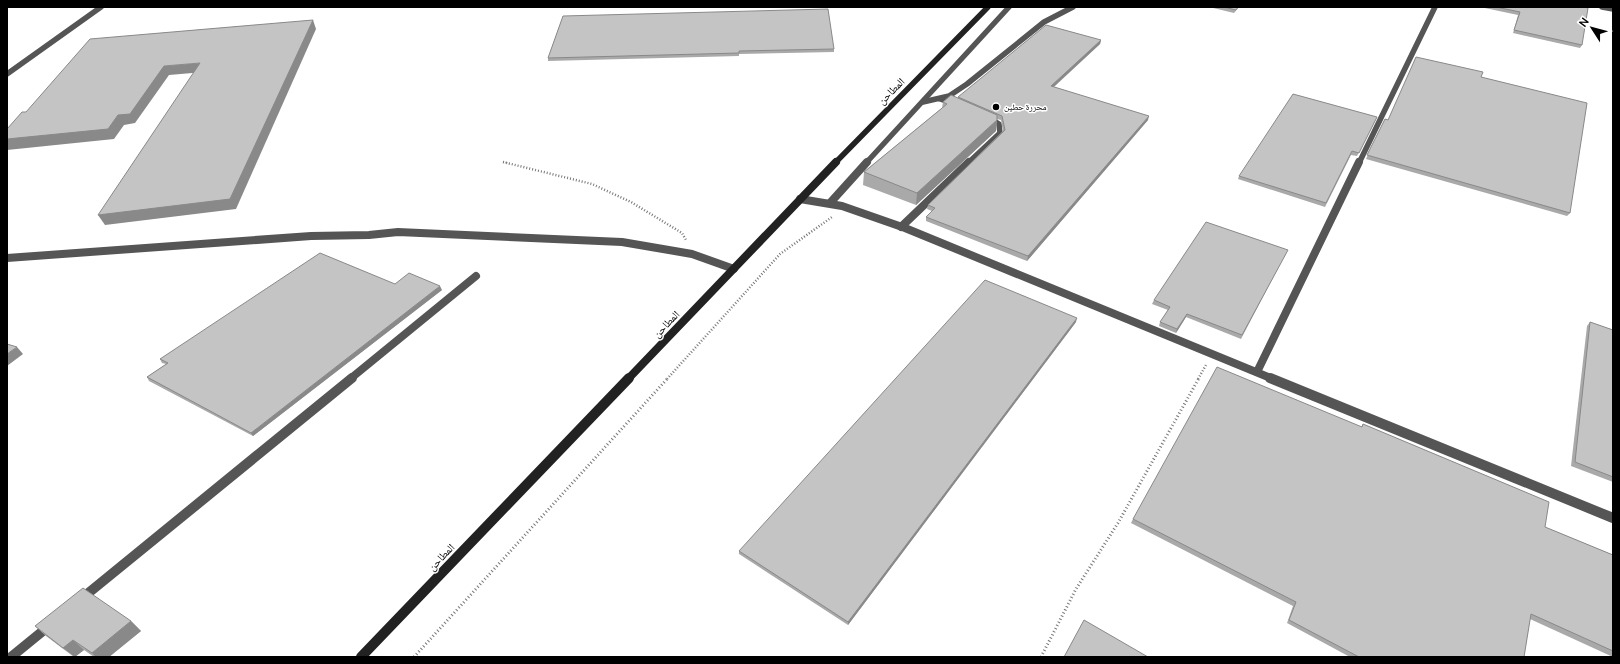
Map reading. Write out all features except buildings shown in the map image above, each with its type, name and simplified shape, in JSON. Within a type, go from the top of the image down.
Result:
[{"type":"main road","name":"المطاحن","points":[[361,657],[800,199],[988,7]]},
{"type":"street","points":[[7,74],[101,7]]},
{"type":"street","points":[[830,203],[1009,7]]},
{"type":"street","points":[[923,102],[949,96],[967,84],[1044,22],[1073,7]]},
{"type":"street","points":[[1257,372],[1435,7]]},
{"type":"street","points":[[1602,7],[1613,9]]},
{"type":"street","points":[[940,99],[963,107]]},
{"type":"street","points":[[901,227],[1000,133],[999,124],[981,114]]},
{"type":"street","points":[[800,199],[842,206],[901,227],[1613,518]]},
{"type":"street","points":[[7,258],[311,236],[369,235],[398,232],[622,242],[692,254],[734,269]]},
{"type":"street","points":[[72,607],[476,276]]},
{"type":"street","points":[[11,657],[54,622]]},
{"type":"path","points":[[503,162],[592,184],[631,202],[682,233],[692,254]]},
{"type":"path","points":[[414,657],[780,254],[823,225],[842,206]]},
{"type":"path","points":[[1041,657],[1076,589],[1118,523],[1212,354]]},
{"type":"place","name":"محررة حطين","points":[[996,107]]}]
